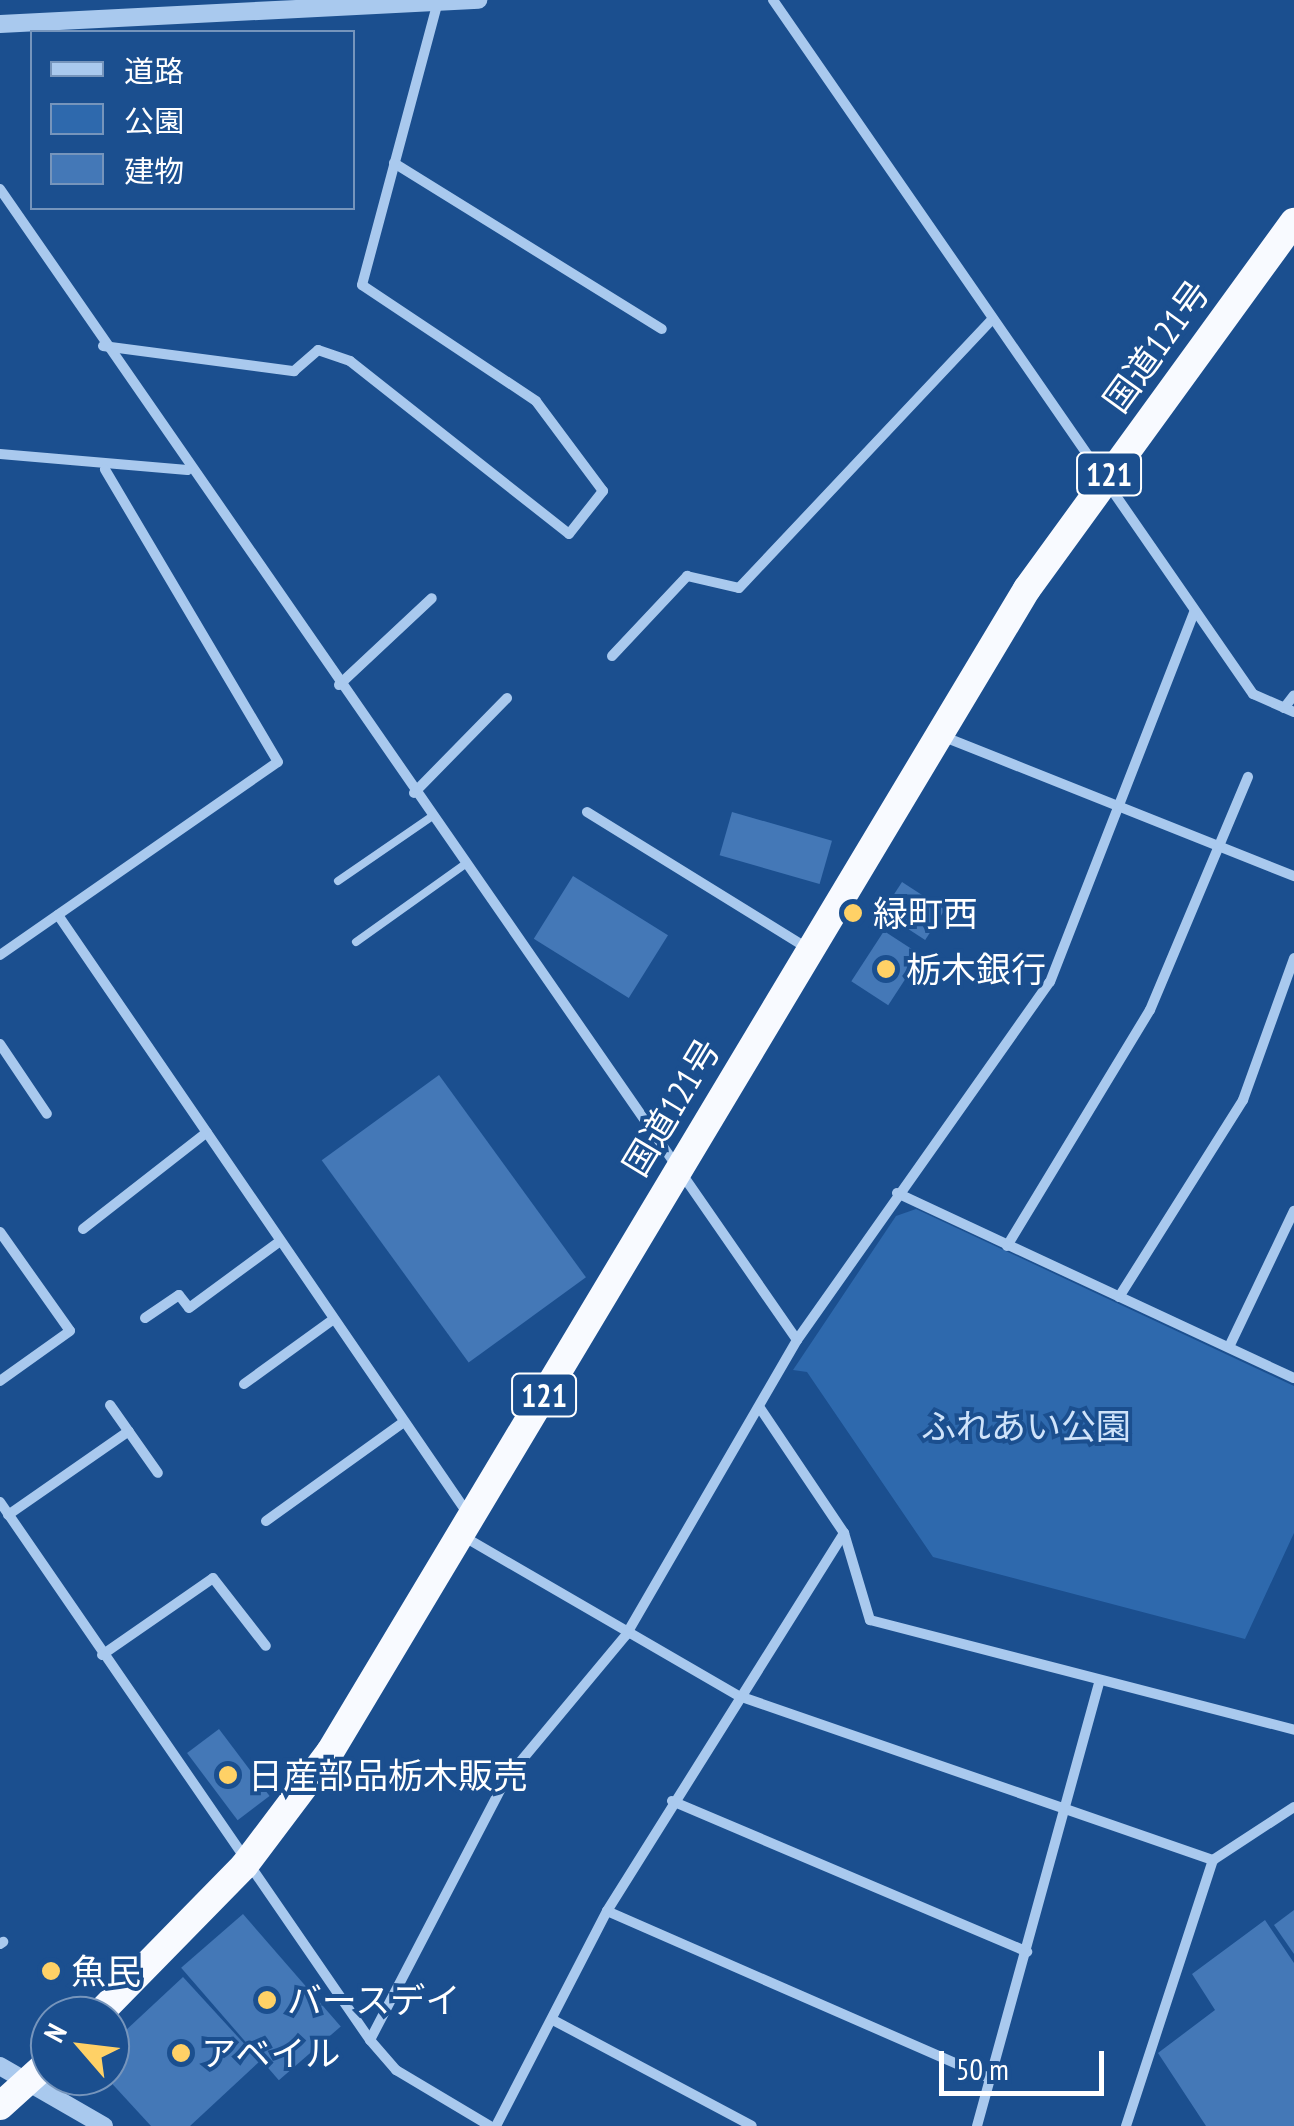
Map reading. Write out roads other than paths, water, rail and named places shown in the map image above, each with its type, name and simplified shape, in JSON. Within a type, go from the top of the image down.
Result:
[{"type":"highway","name":"国道121号","points":[[117,1996],[244,1866],[330,1752],[937,734],[1104,481],[1294,222]]},
{"type":"highway","points":[[0,2106],[28,2082]]},
{"type":"street","points":[[0,24],[240,6],[478,0]]},
{"type":"street","points":[[773,0],[991,321],[1253,694],[1289,710],[1294,695]]},
{"type":"street","points":[[103,346],[294,370],[318,350],[350,362],[569,534],[603,491],[536,401],[362,285],[438,2]]},
{"type":"street","points":[[394,163],[662,329]]},
{"type":"street","points":[[0,189],[188,470],[797,1340]]},
{"type":"street","points":[[612,656],[687,576],[739,588],[991,321]]},
{"type":"street","points":[[0,454],[104,469],[188,470]]},
{"type":"street","points":[[0,955],[278,762],[104,469]]},
{"type":"street","points":[[339,685],[432,598]]},
{"type":"street","points":[[370,2040],[506,1778],[626,1636],[797,1340],[897,1192],[1050,982],[1115,806],[1195,610]]},
{"type":"street","points":[[414,793],[507,698]]},
{"type":"street","points":[[937,734],[1294,876]]},
{"type":"street","points":[[1007,1246],[1150,1010],[1248,777]]},
{"type":"street","points":[[587,812],[810,949]]},
{"type":"street","points":[[58,915],[402,1424],[466,1526],[626,1636],[739,1696],[1214,1860]]},
{"type":"street","points":[[1119,1297],[1243,1100],[1294,958]]},
{"type":"street","points":[[0,1044],[47,1114]]},
{"type":"street","points":[[83,1228],[207,1132]]},
{"type":"street","points":[[897,1192],[1294,1378]]},
{"type":"street","points":[[1229,1347],[1294,1211]]},
{"type":"street","points":[[0,1232],[70,1330],[0,1381]]},
{"type":"street","points":[[145,1318],[179,1295],[188,1308],[279,1242]]},
{"type":"street","points":[[244,1384],[331,1321]]},
{"type":"street","points":[[110,1405],[158,1473]]},
{"type":"street","points":[[760,1408],[844,1533],[870,1620],[1099,1683],[1294,1730]]},
{"type":"street","points":[[266,1522],[402,1424]]},
{"type":"street","points":[[8,1515],[129,1431]]},
{"type":"street","points":[[0,1502],[244,1866],[370,2040],[396,2070],[493,2126],[553,2020],[607,1911],[672,1801],[844,1533]]},
{"type":"street","points":[[102,1655],[214,1578],[266,1646]]},
{"type":"street","points":[[974,2124],[1027,1952],[1099,1683]]},
{"type":"street","points":[[672,1801],[1027,1952]]},
{"type":"street","points":[[1126,2126],[1214,1860],[1294,1807]]},
{"type":"street","points":[[607,1911],[990,2078]]},
{"type":"street","points":[[553,2020],[752,2126]]},
{"type":"street","points":[[0,2066],[104,2126]]},
{"type":"lane","points":[[338,880],[430,817]]},
{"type":"lane","points":[[356,942],[464,865]]},
{"type":"place","name":"緑町西","points":[[853,913]]},
{"type":"place","name":"栃木銀行","points":[[886,969]]},
{"type":"place","name":"日産部品栃木販売","points":[[228,1775]]},
{"type":"place","name":"魚民","points":[[51,1971]]},
{"type":"place","name":"バースデイ","points":[[267,2000]]},
{"type":"place","name":"アベイル","points":[[181,2053]]},
{"type":"park label","name":"ふれあい公園","points":[[1026,1426]]}]
